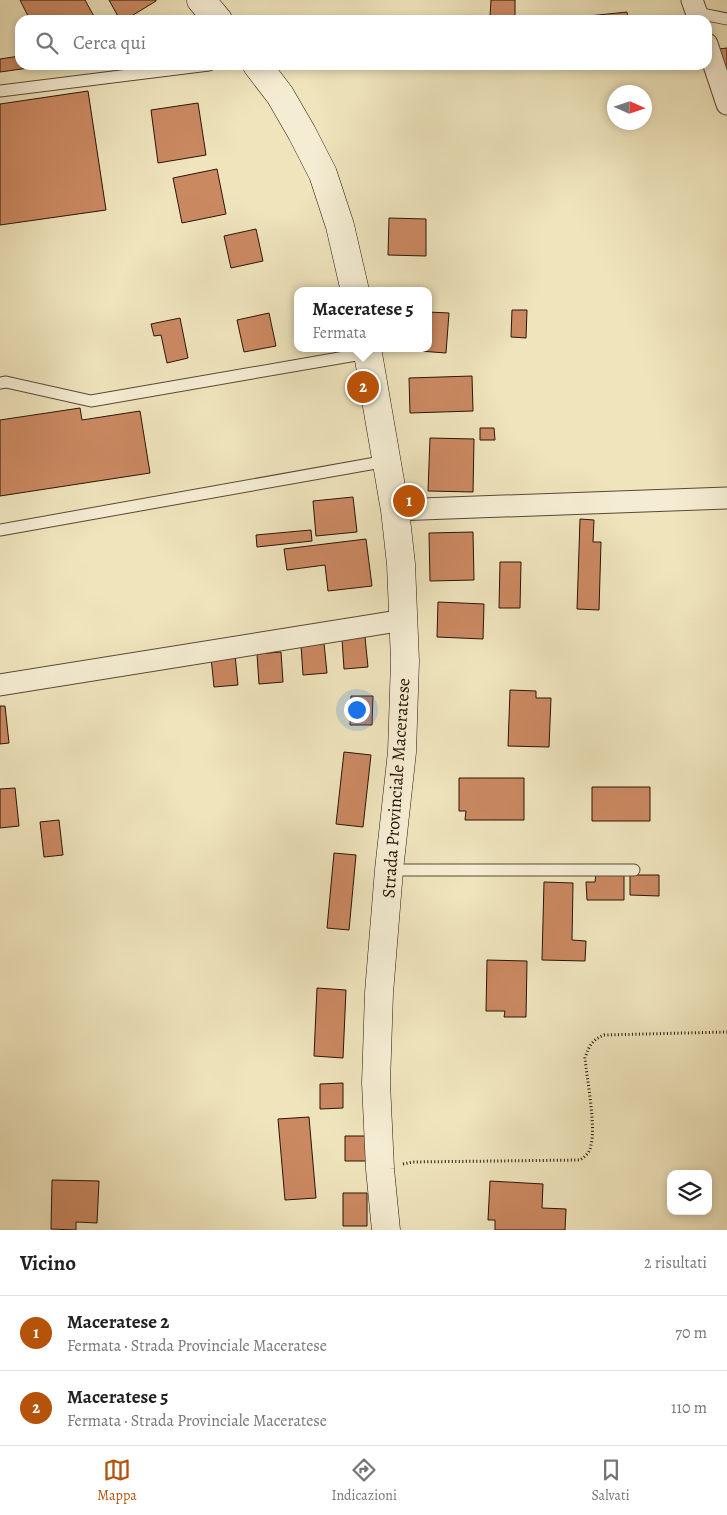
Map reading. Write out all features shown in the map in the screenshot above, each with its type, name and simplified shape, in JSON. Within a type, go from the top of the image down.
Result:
[{"type":"main road","points":[[201,0],[214,15]]},
{"type":"main road","points":[[261,70],[280,95],[323,174],[340,226],[354,287]]},
{"type":"main road","name":"Strada Provinciale Maceratese","points":[[368,352],[395,510],[401,564],[405,661],[402,752],[389,870],[377,1065],[380,1169],[386,1230]]},
{"type":"street","points":[[712,59],[727,104]]},
{"type":"street","points":[[395,510],[727,498]]},
{"type":"street","points":[[0,685],[404,620]]},
{"type":"lane","points":[[696,11],[712,15]]},
{"type":"lane","points":[[712,15],[727,19]]},
{"type":"lane","points":[[0,91],[169,70]]},
{"type":"lane","points":[[0,383],[6,382],[91,400],[362,352]]},
{"type":"lane","points":[[0,530],[387,461]]},
{"type":"lane","points":[[389,870],[634,870]]},
{"type":"path","points":[[380,1169],[413,1162],[580,1160],[587,1155],[593,1132],[584,1058],[588,1047],[594,1040],[604,1035],[727,1032]]},
{"type":"building","points":[[20,0],[85,0],[93,15],[28,15]]},
{"type":"building","points":[[109,0],[156,0],[133,15],[117,15]]},
{"type":"building","points":[[491,0],[515,0],[515,15],[490,15]]},
{"type":"building","points":[[627,12],[627,15],[598,15]]},
{"type":"building","points":[[727,48],[727,84],[719,49]]},
{"type":"building","points":[[15,57],[15,70],[0,72],[0,59]]},
{"type":"building","points":[[88,91],[106,210],[0,225],[0,104]]},
{"type":"building","points":[[198,103],[206,155],[158,163],[151,110]]},
{"type":"building","points":[[217,169],[226,214],[182,223],[173,178]]},
{"type":"building","points":[[389,218],[426,219],[426,256],[388,255]]},
{"type":"building","points":[[256,229],[263,261],[231,268],[224,236]]},
{"type":"building","points":[[512,310],[527,310],[526,338],[511,337]]},
{"type":"building","points":[[432,312],[449,313],[446,353],[432,352]]},
{"type":"building","points":[[269,313],[276,346],[244,352],[237,320]]},
{"type":"building","points":[[180,318],[188,358],[167,363],[161,335],[154,336],[151,324]]},
{"type":"building","points":[[472,376],[473,411],[410,413],[409,378]]},
{"type":"building","points":[[80,408],[82,420],[140,411],[150,473],[0,496],[0,420]]},
{"type":"building","points":[[480,428],[494,428],[495,440],[480,440]]},
{"type":"building","points":[[430,438],[474,439],[473,492],[428,491]]},
{"type":"building","points":[[353,497],[357,532],[316,536],[313,501]]},
{"type":"building","points":[[580,519],[594,520],[593,542],[601,542],[599,610],[577,609]]},
{"type":"building","points":[[311,530],[312,541],[257,547],[256,535]]},
{"type":"building","points":[[473,532],[474,580],[430,581],[429,533]]},
{"type":"building","points":[[366,539],[372,586],[328,591],[325,565],[287,570],[284,549]]},
{"type":"building","points":[[500,562],[521,562],[520,608],[499,608]]},
{"type":"building","points":[[438,602],[484,604],[483,639],[437,637]]},
{"type":"building","points":[[365,637],[368,667],[344,669],[342,639]]},
{"type":"building","points":[[324,643],[327,673],[303,675],[301,645]]},
{"type":"building","points":[[281,652],[283,682],[259,684],[257,654]]},
{"type":"building","points":[[235,655],[238,685],[214,687],[211,657]]},
{"type":"building","points":[[510,690],[536,691],[536,698],[551,698],[549,747],[508,746]]},
{"type":"building","points":[[351,696],[373,696],[372,725],[350,725]]},
{"type":"building","points":[[0,706],[5,706],[9,743],[0,744]]},
{"type":"building","points":[[344,752],[371,755],[363,827],[336,824]]},
{"type":"building","points":[[459,778],[524,778],[524,820],[465,820],[466,811],[459,811]]},
{"type":"building","points":[[592,787],[650,787],[650,821],[592,821]]},
{"type":"building","points":[[15,788],[19,826],[0,828],[0,789]]},
{"type":"building","points":[[59,820],[63,855],[44,857],[40,822]]},
{"type":"building","points":[[334,853],[356,855],[349,930],[327,928]]},
{"type":"building","points":[[596,872],[624,874],[624,900],[587,900],[586,882],[595,882]]},
{"type":"building","points":[[630,875],[659,875],[659,896],[630,895]]},
{"type":"building","points":[[544,882],[573,883],[572,940],[586,941],[585,961],[542,960]]},
{"type":"building","points":[[487,960],[527,961],[526,1017],[504,1017],[505,1011],[486,1011]]},
{"type":"building","points":[[317,988],[346,990],[343,1058],[314,1056]]},
{"type":"building","points":[[343,1083],[343,1108],[320,1109],[320,1084]]},
{"type":"building","points":[[309,1117],[316,1198],[285,1200],[278,1119]]},
{"type":"building","points":[[345,1136],[366,1136],[366,1161],[345,1161]]},
{"type":"building","points":[[52,1180],[99,1181],[97,1223],[76,1222],[76,1230],[51,1229]]},
{"type":"building","points":[[490,1181],[543,1184],[542,1208],[566,1209],[565,1230],[495,1230],[495,1220],[488,1220]]},
{"type":"building","points":[[343,1193],[367,1193],[367,1226],[343,1226]]},
{"type":"place","name":"Maceratese 5","points":[[363,387]]},
{"type":"place","name":"Maceratese 2","points":[[409,501]]}]
